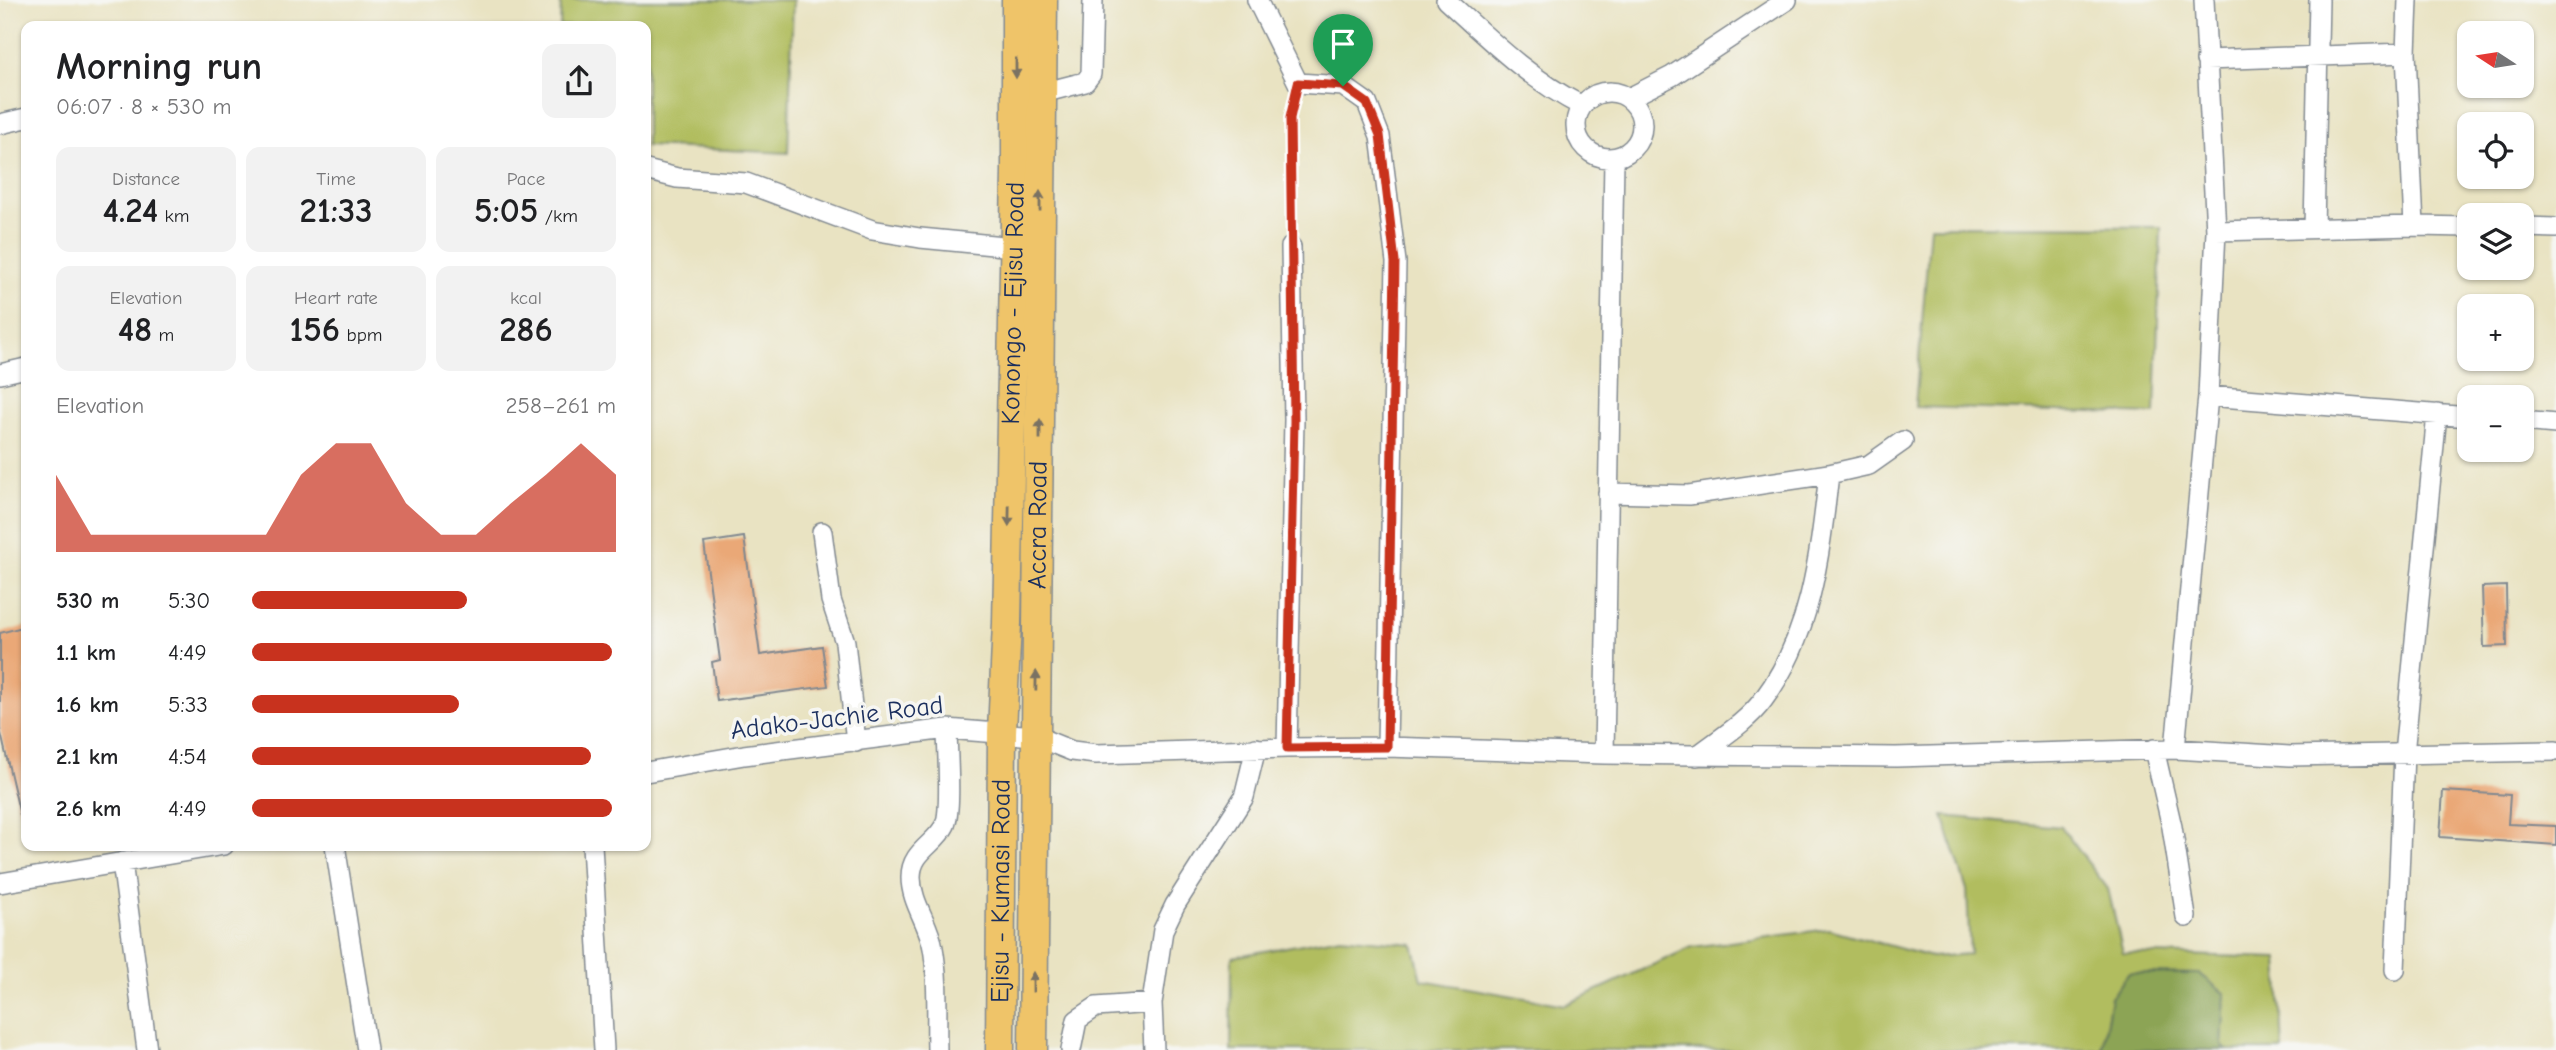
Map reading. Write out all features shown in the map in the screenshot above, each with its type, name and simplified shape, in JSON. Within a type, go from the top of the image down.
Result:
[{"type":"highway","name":"Konongo - Ejisu Road","points":[[1002,732],[1014,247],[1016,0]]},
{"type":"highway","name":"Accra Road","points":[[1033,1050],[1043,0]]},
{"type":"highway","name":"Ejisu - Kumasi Road","points":[[1000,1050],[1002,732]]},
{"type":"street","points":[[1042,93],[1085,82],[1091,74],[1093,0]]},
{"type":"street","points":[[1257,0],[1298,83],[1343,86],[1367,103],[1380,135],[1395,262],[1387,747]]},
{"type":"street","points":[[1446,0],[1522,69],[1550,90],[1582,106]]},
{"type":"street","points":[[2175,749],[2208,396],[2216,231],[2203,0]]},
{"type":"street","points":[[2314,228],[2319,0]]},
{"type":"street","points":[[2408,0],[2406,53],[2414,226]]},
{"type":"street","points":[[1629,98],[1672,76],[1778,2]]},
{"type":"street","points":[[2206,60],[2406,53]]},
{"type":"street","points":[[1604,92],[1629,98],[1642,120],[1636,145],[1626,154],[1614,159],[1589,153],[1580,143],[1576,131],[1576,118],[1582,106],[1591,97],[1604,92]]},
{"type":"street","points":[[0,124],[21,119]]},
{"type":"street","points":[[1604,754],[1614,159]]},
{"type":"street","points":[[651,171],[677,178],[746,183],[872,230],[920,238],[1014,247]]},
{"type":"street","points":[[2216,231],[2457,227]]},
{"type":"street","points":[[2534,227],[2556,228]]},
{"type":"street","points":[[1287,748],[1294,421],[1290,247]]},
{"type":"street","points":[[0,374],[21,369]]},
{"type":"street","points":[[2208,396],[2457,416]]},
{"type":"street","points":[[2395,970],[2404,754],[2437,414]]},
{"type":"street","points":[[2534,422],[2556,424]]},
{"type":"street","points":[[1608,493],[1689,495],[1829,474],[1869,465],[1903,440]]},
{"type":"street","points":[[1697,756],[1763,701],[1793,651],[1815,584],[1829,474]]},
{"type":"street","points":[[822,532],[831,600],[845,642],[856,742]]},
{"type":"street","points":[[937,1050],[934,950],[928,926],[915,903],[911,875],[920,850],[937,836],[946,822],[947,729]]},
{"type":"street","name":"Adako-Jachie Road","points":[[651,771],[744,755],[947,729],[1035,736],[1072,751],[1096,754],[1255,748],[1387,747],[1697,756],[1896,757],[2154,749],[2290,756],[2556,751]]},
{"type":"street","points":[[1154,1050],[1152,1003],[1163,930],[1175,905],[1244,797],[1255,748]]},
{"type":"street","points":[[2154,749],[2172,827],[2186,916]]},
{"type":"street","points":[[1,879],[188,851]]},
{"type":"street","points":[[336,851],[367,1050]]},
{"type":"street","points":[[592,851],[604,1050]]},
{"type":"street","points":[[122,862],[148,1050]]},
{"type":"street","points":[[1071,1050],[1077,1020],[1096,1007],[1152,1003]]},
{"type":"path","points":[[1290,247],[1290,118],[1298,83]]},
{"type":"green space","points":[[561,0],[793,0],[788,153],[651,146],[651,21],[560,21]]},
{"type":"green space","points":[[1930,226],[2161,227],[2155,414],[1915,407]]},
{"type":"green space","points":[[1943,816],[2061,827],[2108,889],[2123,953],[2278,958],[2283,1050],[2227,1050],[2222,1046],[2225,994],[2199,974],[2129,973],[2111,998],[2102,1050],[1231,1050],[1232,957],[1340,937],[1413,944],[1422,980],[1565,1005],[1692,947],[1829,929],[1931,957],[1970,954],[1967,890]]},
{"type":"green space","points":[[2129,973],[2199,974],[2225,994],[2222,1046],[2227,1050],[2102,1050],[2111,998]]},
{"type":"building","points":[[744,537],[760,655],[822,646],[828,686],[717,701],[712,662],[720,660],[704,543]]},
{"type":"building","points":[[2506,586],[2507,646],[2484,647],[2482,587]]},
{"type":"building","points":[[21,627],[20,815],[0,729],[0,633]]},
{"type":"building","points":[[2443,791],[2510,795],[2508,824],[2556,826],[2556,845],[2440,837]]},
{"type":"route","points":[[1298,83],[1343,86],[1367,103],[1380,135],[1395,262],[1387,747],[1287,748],[1294,421],[1290,118],[1298,83]]}]
